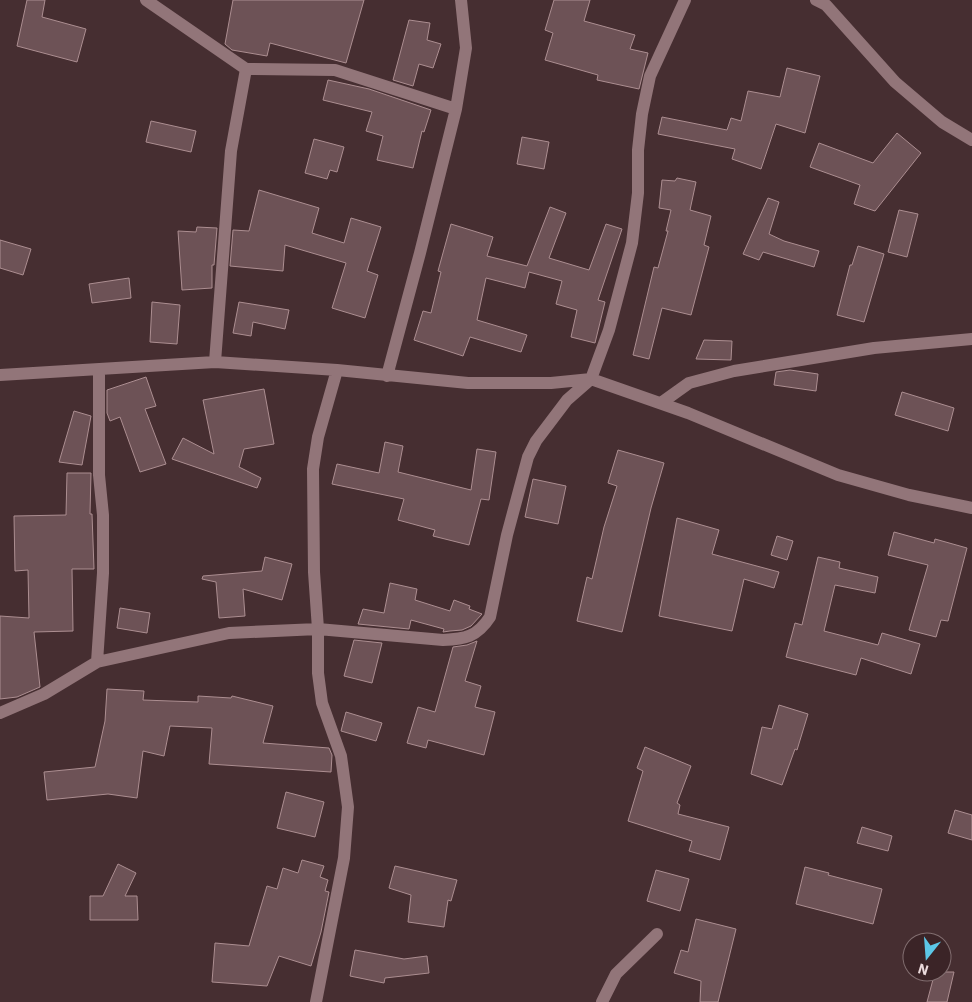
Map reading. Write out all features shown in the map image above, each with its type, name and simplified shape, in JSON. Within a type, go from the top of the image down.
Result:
[{"type":"street","points":[[146,0],[246,69],[335,70],[456,109]]},
{"type":"street","points":[[387,376],[456,109],[466,48],[461,0]]},
{"type":"street","points":[[0,713],[44,694],[97,662],[229,633],[318,629],[443,640],[469,637],[484,626],[490,617],[507,535],[528,457],[536,441],[567,400],[591,379],[609,330],[632,243],[638,192],[638,150],[642,114],[650,76],[685,0]]},
{"type":"street","points":[[825,2],[895,82],[942,122],[972,140]]},
{"type":"street","points":[[215,362],[231,151],[246,69]]},
{"type":"street","points":[[661,403],[689,383],[734,371],[874,348],[972,340]]},
{"type":"street","points":[[0,375],[215,362],[337,370],[468,383],[551,383],[591,379],[661,403],[838,475],[909,495],[972,508]]},
{"type":"street","points":[[97,662],[103,573],[103,515],[100,475],[100,370]]},
{"type":"street","points":[[316,1002],[344,858],[348,807],[341,756],[322,702],[318,673],[318,629],[314,572],[314,469],[318,437],[337,370]]},
{"type":"street","points":[[602,1002],[616,974],[657,934]]},
{"type":"building","points":[[27,0],[45,0],[42,17],[86,29],[77,62],[17,46]]},
{"type":"building","points":[[233,0],[364,0],[346,63],[270,43],[267,56],[232,50],[225,44]]},
{"type":"building","points":[[554,0],[590,0],[584,21],[635,35],[630,49],[648,53],[639,89],[597,80],[598,75],[545,60],[553,33],[545,30]]},
{"type":"building","points":[[409,20],[430,23],[427,40],[441,44],[433,68],[419,64],[413,86],[393,80]]},
{"type":"building","points":[[787,68],[820,76],[805,133],[776,124],[761,169],[732,159],[735,149],[658,134],[662,117],[727,130],[731,118],[741,121],[748,91],[780,97]]},
{"type":"building","points":[[328,80],[369,89],[431,110],[424,132],[422,131],[413,168],[377,160],[383,136],[366,131],[372,112],[323,100]]},
{"type":"building","points":[[151,121],[196,131],[191,152],[146,142]]},
{"type":"building","points":[[897,133],[921,153],[875,211],[854,204],[860,185],[810,167],[819,143],[873,163]]},
{"type":"building","points":[[522,137],[549,142],[544,169],[517,164]]},
{"type":"building","points":[[314,139],[344,147],[337,172],[330,170],[327,179],[305,173]]},
{"type":"building","points":[[677,178],[696,182],[690,210],[711,216],[704,245],[709,247],[691,315],[662,308],[649,359],[633,355],[654,267],[658,268],[668,231],[666,231],[671,210],[659,208],[662,180],[675,181]]},
{"type":"building","points":[[259,190],[319,208],[312,233],[344,243],[351,218],[381,227],[367,271],[378,275],[365,318],[332,308],[346,263],[285,245],[283,271],[230,266],[233,230],[249,231]]},
{"type":"building","points":[[768,198],[779,202],[769,234],[784,241],[819,251],[814,267],[763,252],[759,260],[743,254]]},
{"type":"building","points":[[550,207],[566,213],[549,258],[589,270],[606,224],[622,229],[598,300],[605,302],[595,343],[571,337],[577,310],[556,304],[562,281],[529,272],[525,288],[486,278],[477,320],[527,335],[521,352],[470,337],[463,356],[414,340],[423,311],[431,313],[441,272],[438,271],[451,224],[493,237],[487,256],[527,266]]},
{"type":"building","points":[[899,210],[918,214],[907,257],[888,252]]},
{"type":"building","points":[[197,227],[217,228],[214,265],[212,265],[212,288],[182,290],[178,231],[196,232]]},
{"type":"building","points":[[0,240],[31,249],[23,275],[0,268]]},
{"type":"building","points":[[858,246],[884,254],[864,322],[837,315],[850,265],[852,265]]},
{"type":"building","points":[[129,278],[131,298],[92,303],[89,284]]},
{"type":"building","points":[[152,302],[180,305],[177,344],[150,342]]},
{"type":"building","points":[[239,302],[289,310],[285,329],[253,322],[251,336],[233,333]]},
{"type":"building","points":[[704,340],[732,341],[731,360],[696,359]]},
{"type":"building","points":[[790,370],[818,374],[816,391],[774,385],[776,372]]},
{"type":"building","points":[[146,377],[156,406],[145,409],[166,464],[140,472],[120,417],[110,421],[107,413],[107,390]]},
{"type":"building","points":[[264,389],[274,444],[244,449],[239,467],[261,478],[257,488],[172,459],[183,438],[214,454],[203,400]]},
{"type":"building","points":[[902,392],[954,408],[948,431],[895,415]]},
{"type":"building","points":[[74,411],[91,416],[82,465],[59,462]]},
{"type":"building","points":[[385,442],[403,446],[398,472],[471,490],[477,449],[496,452],[489,500],[481,499],[469,545],[433,536],[435,530],[398,520],[404,499],[332,484],[337,464],[379,473]]},
{"type":"building","points":[[618,450],[664,463],[651,508],[622,632],[577,621],[587,577],[592,579],[604,527],[617,486],[608,483]]},
{"type":"building","points":[[67,473],[91,473],[90,514],[92,514],[94,569],[72,569],[73,631],[34,632],[40,687],[17,697],[0,699],[0,616],[29,618],[28,570],[15,571],[14,516],[66,515]]},
{"type":"building","points":[[533,479],[566,486],[558,524],[525,517]]},
{"type":"building","points":[[677,518],[719,530],[712,554],[779,572],[774,588],[744,579],[732,631],[659,616]]},
{"type":"building","points":[[894,532],[934,543],[935,539],[967,548],[948,621],[941,620],[936,637],[909,630],[928,565],[888,555]]},
{"type":"building","points":[[777,536],[793,541],[787,560],[771,555]]},
{"type":"building","points":[[265,557],[292,564],[282,600],[243,589],[245,616],[219,618],[216,582],[202,579],[203,576],[262,571]]},
{"type":"building","points":[[818,557],[840,562],[839,568],[878,577],[875,593],[835,585],[824,631],[878,645],[882,633],[920,644],[911,674],[861,658],[856,675],[786,657],[795,623],[802,625]]},
{"type":"building","points":[[390,583],[417,589],[415,600],[450,611],[454,600],[470,606],[469,609],[482,614],[471,626],[462,630],[443,632],[444,629],[411,620],[409,629],[358,624],[363,609],[384,613]]},
{"type":"building","points":[[120,608],[150,613],[147,633],[117,628]]},
{"type":"building","points":[[354,640],[382,643],[372,683],[344,676]]},
{"type":"building","points":[[477,641],[465,681],[481,686],[475,707],[495,712],[484,755],[428,740],[426,748],[407,743],[418,707],[435,712],[453,647]]},
{"type":"building","points":[[107,689],[144,691],[143,700],[198,702],[198,696],[231,698],[232,696],[273,706],[263,743],[329,748],[332,755],[331,772],[209,764],[212,728],[170,726],[164,756],[143,751],[137,798],[108,794],[47,800],[44,772],[95,767],[105,721]]},
{"type":"building","points":[[779,705],[808,714],[797,750],[795,749],[782,785],[751,774],[762,727],[772,729]]},
{"type":"building","points":[[346,712],[382,723],[376,741],[341,731]]},
{"type":"building","points":[[645,747],[691,766],[677,803],[680,805],[678,814],[729,827],[720,860],[689,851],[692,841],[628,821],[643,771],[637,768]]},
{"type":"building","points":[[286,792],[324,802],[315,837],[277,828]]},
{"type":"building","points":[[955,810],[972,815],[972,840],[948,833]]},
{"type":"building","points":[[862,827],[892,836],[888,851],[857,843]]},
{"type":"building","points":[[302,860],[324,866],[320,877],[328,880],[325,891],[329,892],[321,932],[311,966],[279,956],[267,986],[212,982],[215,943],[249,946],[267,886],[277,889],[283,868],[298,873]]},
{"type":"building","points":[[118,864],[136,873],[125,896],[137,896],[138,920],[90,920],[90,896],[103,896]]},
{"type":"building","points":[[395,866],[457,880],[451,901],[448,900],[444,927],[408,922],[411,895],[389,888]]},
{"type":"building","points":[[805,867],[882,889],[873,924],[796,904]]},
{"type":"building","points":[[656,870],[689,879],[680,911],[647,901]]},
{"type":"building","points":[[696,919],[736,929],[718,1002],[700,1002],[701,981],[674,973],[681,950],[688,952]]},
{"type":"building","points":[[355,950],[404,959],[427,956],[429,973],[385,978],[384,983],[350,976]]},
{"type":"building","points":[[932,982],[952,982],[947,1002],[927,1002]]}]
